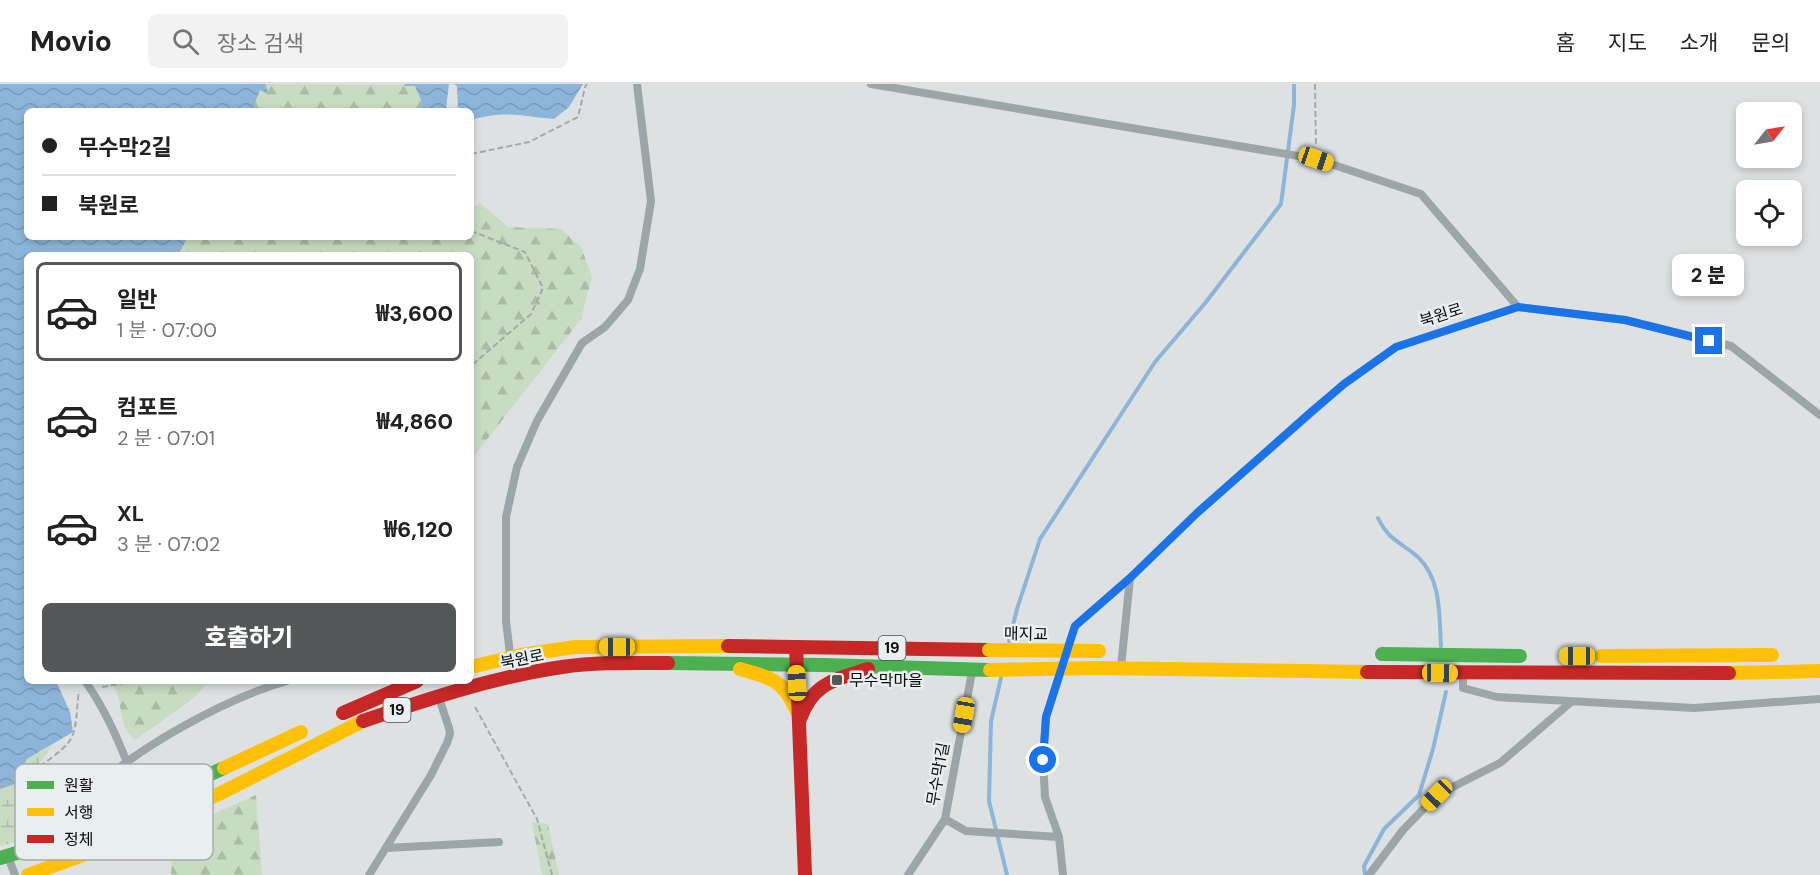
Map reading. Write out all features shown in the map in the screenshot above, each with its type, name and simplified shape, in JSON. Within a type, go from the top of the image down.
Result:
[{"type":"main road","name":"북원로","points":[[474,666],[511,657],[575,647],[795,646],[989,650]]},
{"type":"main road","points":[[795,646],[805,875]]},
{"type":"main road","name":"매지교","points":[[989,650],[1127,652]]},
{"type":"main road","points":[[1367,654],[1530,656]]},
{"type":"main road","points":[[1589,656],[1786,655]]},
{"type":"main road","name":"북원로","points":[[213,797],[355,724],[438,695],[563,667],[625,663],[877,666],[990,670],[1120,669]]},
{"type":"main road","points":[[726,665],[782,684],[791,694],[799,720]]},
{"type":"main road","points":[[799,720],[809,698],[819,686],[877,666]]},
{"type":"main road","name":"19","points":[[1120,669],[1463,673],[1725,673],[1820,670]]},
{"type":"main road","name":"19","points":[[213,773],[410,684]]},
{"type":"main road","name":"북원로","points":[[28,875],[69,860]]},
{"type":"lane","points":[[511,657],[506,621],[506,517],[517,467],[537,421],[582,343],[605,327],[628,300],[640,269],[651,201],[637,84]]},
{"type":"lane","points":[[871,84],[1312,158],[1422,194],[1518,307]]},
{"type":"lane","name":"북원로","points":[[1063,875],[1059,837],[1045,797],[1043,760],[1046,717],[1075,626],[1130,578],[1197,513],[1335,392],[1396,347],[1518,307],[1625,320],[1731,346],[1820,415]]},
{"type":"lane","points":[[1120,669],[1127,652],[1130,578]]},
{"type":"lane","name":"무수막1길","points":[[908,875],[945,819],[973,669]]},
{"type":"lane","points":[[1463,673],[1463,688],[1497,698],[1694,708],[1820,699]]},
{"type":"lane","points":[[87,684],[112,726],[127,762]]},
{"type":"lane","points":[[125,764],[183,727],[230,702],[276,684]]},
{"type":"lane","points":[[369,875],[431,775],[447,743],[450,728],[438,695]]},
{"type":"lane","points":[[1370,872],[1403,830],[1437,795],[1500,763],[1571,702]]},
{"type":"lane","points":[[945,819],[966,831],[1059,837]]},
{"type":"lane","points":[[386,848],[500,842]]},
{"type":"lane","points":[[4,857],[15,875]]},
{"type":"lane","points":[[71,869],[82,860]]},
{"type":"path","points":[[474,153],[529,142],[578,117],[585,87],[588,84]]},
{"type":"path","points":[[1312,158],[1315,84]]},
{"type":"path","points":[[474,232],[525,252],[543,288],[531,314],[474,363]]},
{"type":"path","points":[[96,688],[118,684]]},
{"type":"path","points":[[465,689],[537,819],[552,875]]},
{"type":"path","points":[[40,764],[62,750],[72,737],[79,691]]},
{"type":"path","points":[[0,787],[15,779]]},
{"type":"green space","points":[[266,84],[415,85],[422,108],[253,108],[260,90],[267,93]]},
{"type":"green space","points":[[481,204],[508,227],[561,229],[581,247],[592,277],[581,319],[474,456],[474,252],[180,252],[186,240],[474,240],[474,206]]},
{"type":"green space","points":[[112,684],[206,684],[195,697],[135,740],[125,726]]},
{"type":"green space","points":[[52,746],[39,764],[25,764],[27,759]]},
{"type":"green space","points":[[15,784],[15,842],[0,846],[0,789]]},
{"type":"green space","points":[[256,795],[262,875],[171,875],[172,860],[213,860],[213,814]]},
{"type":"green space","points":[[532,822],[548,824],[559,875],[542,875]]},
{"type":"water","points":[[0,84],[266,84],[268,94],[260,90],[253,108],[24,108],[24,240],[186,240],[180,252],[24,252],[24,684],[57,684],[70,712],[73,732],[27,759],[25,764],[15,764],[15,784],[0,789]]},
{"type":"water","points":[[404,84],[449,84],[446,108],[422,108],[415,86]]},
{"type":"water","points":[[454,84],[583,84],[569,107],[554,119],[504,114],[474,119],[474,108],[458,108],[457,86]]},
{"type":"waterway","points":[[1009,641],[1040,539],[1155,362],[1206,302],[1281,204],[1294,105],[1294,84]]},
{"type":"waterway","points":[[1378,518],[1386,532],[1418,557],[1431,576],[1438,599],[1441,646]]},
{"type":"waterway","points":[[1001,678],[991,721],[989,801],[1007,875]]},
{"type":"waterway","points":[[1365,875],[1364,866],[1384,829],[1419,795],[1433,749],[1446,692]]},
{"type":"traffic: fast","points":[[1382,654],[1520,656]]},
{"type":"traffic: fast","points":[[668,663],[990,670]]},
{"type":"traffic: fast","points":[[213,773],[224,768]]},
{"type":"traffic: fast","points":[[0,858],[15,854]]},
{"type":"traffic: slow","points":[[474,666],[521,655],[575,647],[728,646]]},
{"type":"traffic: slow","points":[[989,650],[1099,651]]},
{"type":"traffic: slow","points":[[1601,656],[1772,655]]},
{"type":"traffic: slow","points":[[1097,668],[1367,672]]},
{"type":"traffic: slow","points":[[990,670],[1097,668]]},
{"type":"traffic: slow","points":[[740,669],[767,678],[781,686],[796,710]]},
{"type":"traffic: slow","points":[[1729,673],[1820,671]]},
{"type":"traffic: slow","points":[[213,797],[363,721]]},
{"type":"traffic: slow","points":[[224,768],[301,732]]},
{"type":"traffic: slow","points":[[28,875],[69,860]]},
{"type":"traffic: jam","points":[[728,646],[989,650]]},
{"type":"traffic: jam","points":[[796,647],[805,875]]},
{"type":"traffic: jam","points":[[363,721],[461,690],[537,671],[588,664],[668,663]]},
{"type":"traffic: jam","points":[[800,719],[805,707],[818,690],[835,680],[868,669]]},
{"type":"traffic: jam","points":[[1367,672],[1729,673]]},
{"type":"traffic: jam","points":[[343,713],[410,684]]},
{"type":"place","name":"무수막마을","points":[[837,680]]},
{"type":"route","points":[[1043,760],[1046,717],[1075,626],[1311,412],[1344,384],[1396,347],[1518,307],[1625,320],[1709,341]]}]
